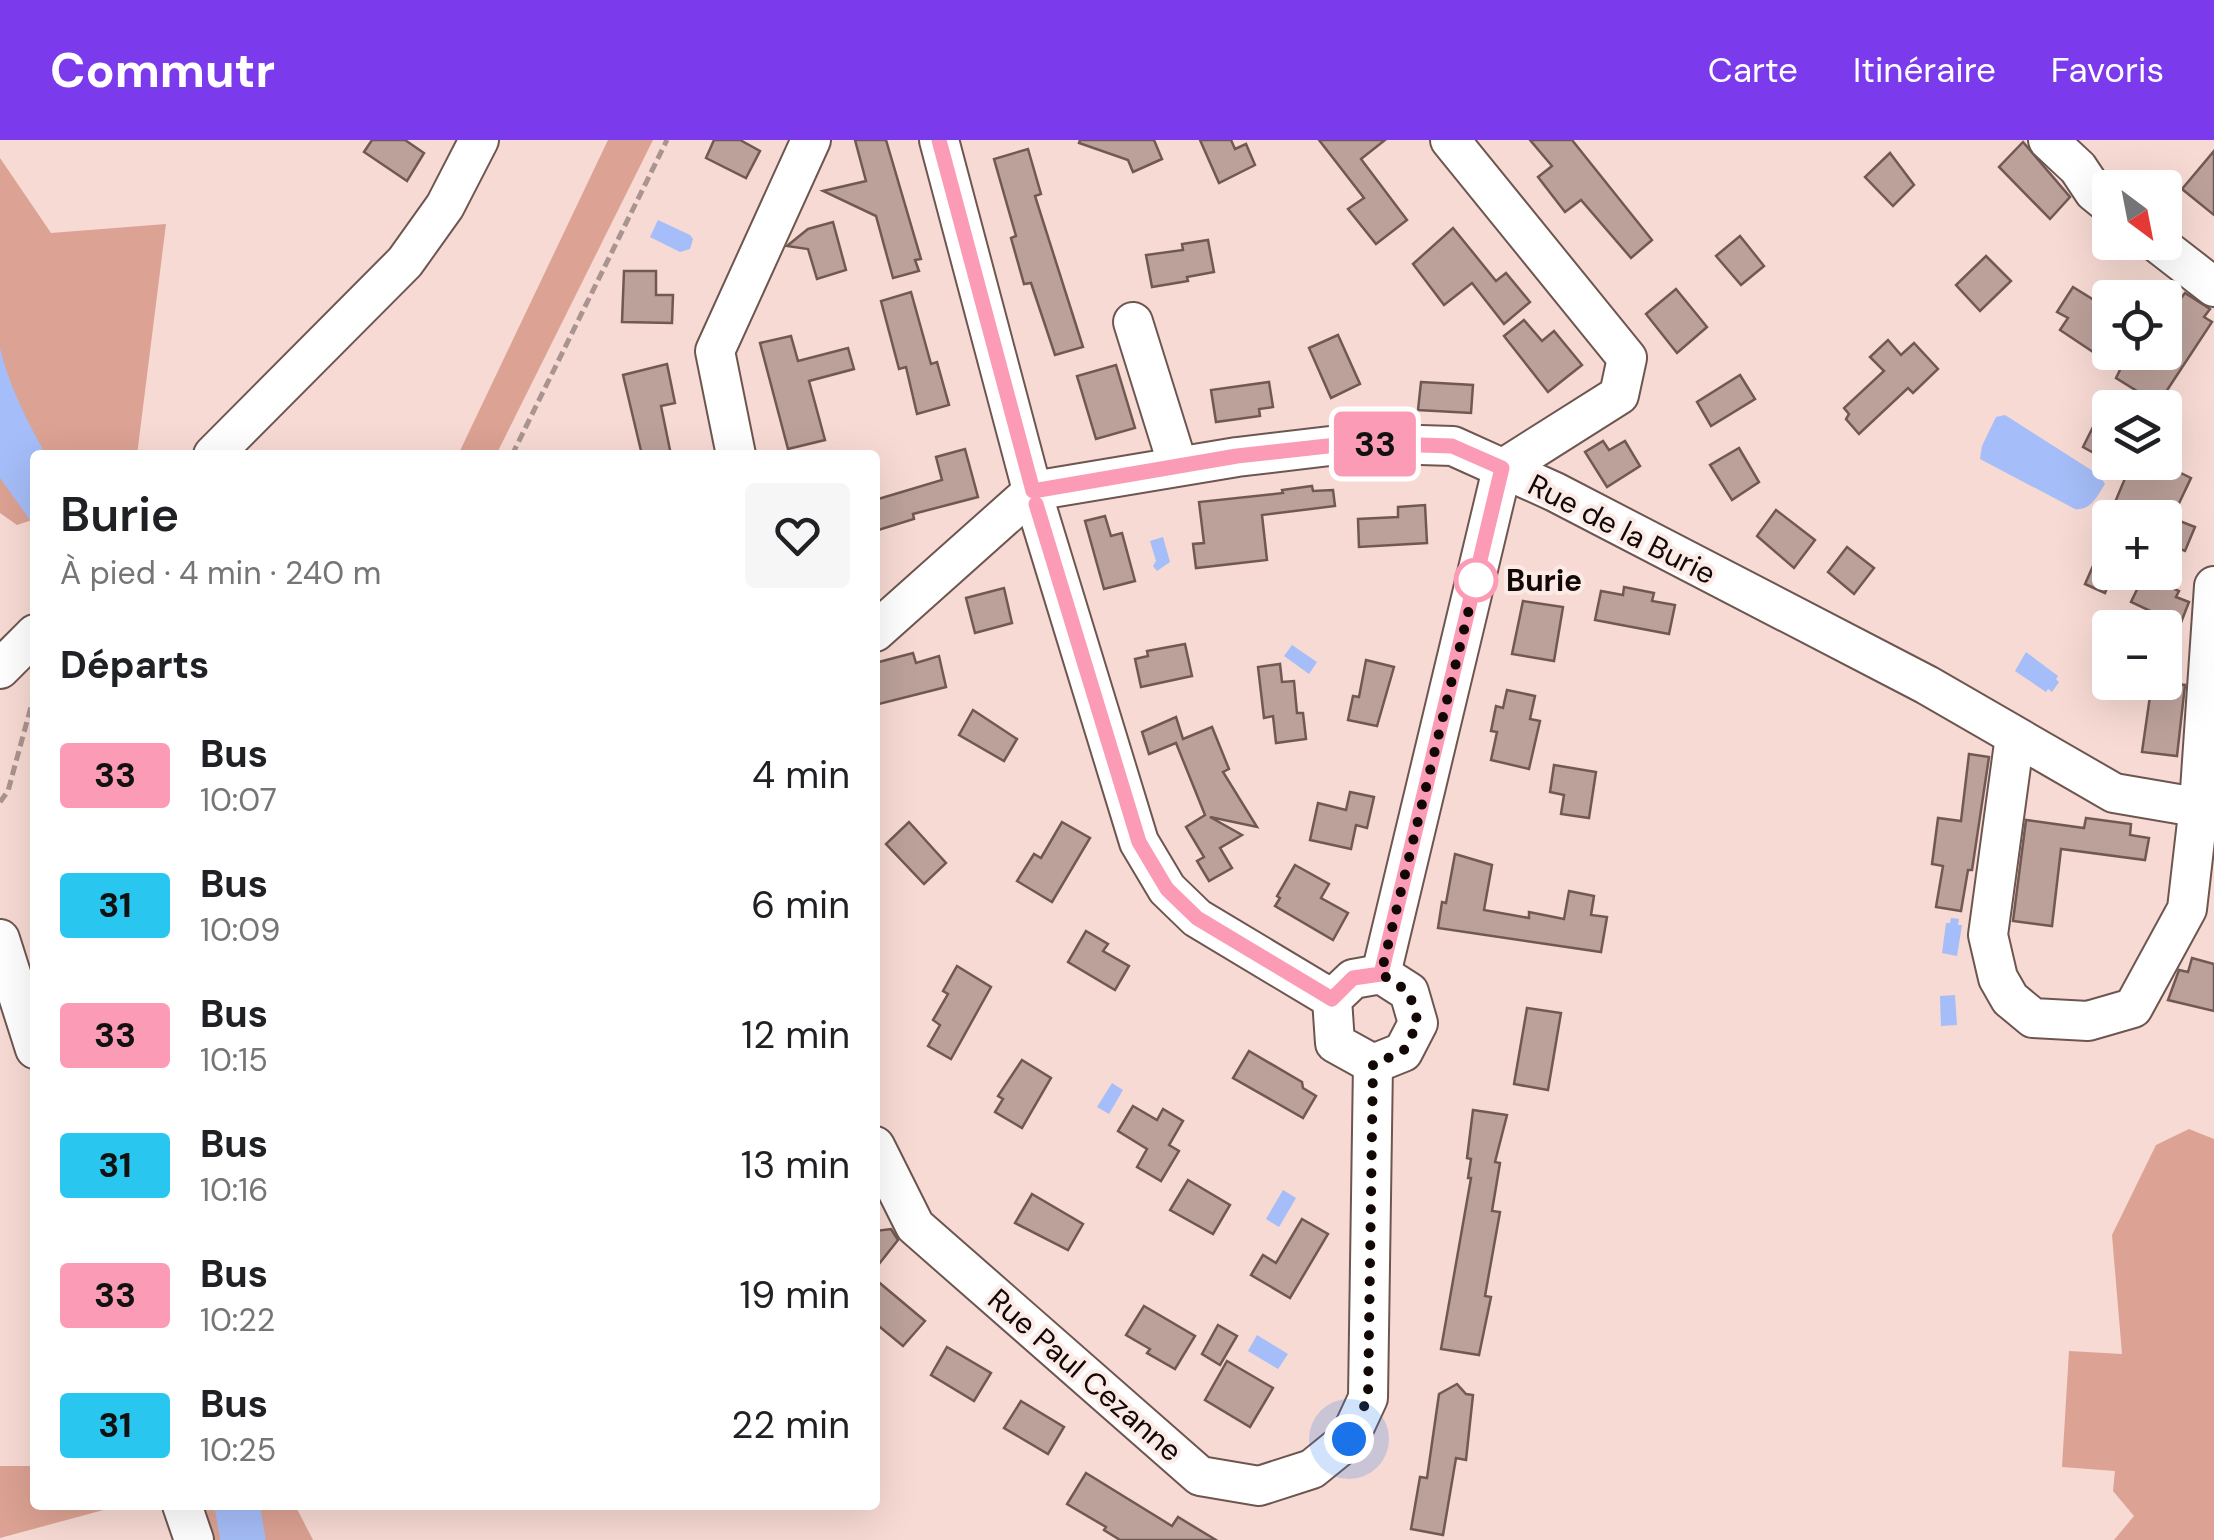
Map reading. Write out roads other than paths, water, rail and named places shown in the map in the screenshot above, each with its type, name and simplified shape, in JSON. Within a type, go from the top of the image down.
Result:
[{"type":"street","points":[[218,450],[405,262],[444,206],[480,140]]},
{"type":"street","points":[[735,450],[715,351],[811,140]]},
{"type":"street","points":[[939,140],[1033,491],[1139,842],[1167,889],[1197,918],[1332,999]]},
{"type":"street","points":[[1381,974],[1502,468],[1618,395],[1627,358],[1450,140]]},
{"type":"street","points":[[2048,140],[2078,168],[2092,189]]},
{"type":"street","points":[[2179,260],[2214,287]]},
{"type":"street","points":[[1132,322],[1178,466]]},
{"type":"street","name":"Rue de la Burie","points":[[1033,491],[1178,466],[1355,443],[1452,446],[1555,492],[1856,648],[2114,793],[2206,810]]},
{"type":"street","points":[[880,628],[1033,491]]},
{"type":"street","points":[[2015,736],[1988,935],[1998,978],[2010,1000],[2033,1018],[2088,1022],[2134,1008],[2187,910],[2206,810],[2214,586]]},
{"type":"street","points":[[0,669],[30,639]]},
{"type":"street","points":[[0,940],[30,1033]]},
{"type":"street","points":[[1381,974],[1409,992],[1418,1023],[1403,1052],[1373,1064],[1334,1042],[1332,999],[1353,978],[1381,974]]},
{"type":"street","name":"Rue Paul Cezanne","points":[[880,1156],[915,1226],[1200,1476],[1259,1486],[1312,1469],[1349,1439],[1368,1398],[1373,1064]]},
{"type":"street","points":[[184,1510],[194,1540]]},
{"type":"water","points":[[658,220],[690,235],[690,249],[680,252],[650,237]]},
{"type":"water","points":[[0,348],[19,403],[43,450],[30,450],[30,520],[0,478]]},
{"type":"water","points":[[2005,415],[2092,471],[2092,480],[2102,480],[2105,484],[2092,503],[2075,509],[1980,459],[1996,417]]},
{"type":"water","points":[[1163,537],[1170,562],[1157,571],[1150,541]]},
{"type":"water","points":[[1292,645],[1317,662],[1309,674],[1284,656]]},
{"type":"water","points":[[2026,652],[2058,676],[2059,682],[2052,692],[2015,671]]},
{"type":"water","points":[[1951,918],[1959,919],[1958,925],[1962,925],[1957,956],[1942,953],[1946,923]]},
{"type":"water","points":[[1955,995],[1957,1025],[1941,1026],[1940,996]]},
{"type":"water","points":[[1112,1083],[1123,1090],[1109,1114],[1097,1107]]},
{"type":"water","points":[[1283,1190],[1296,1198],[1279,1227],[1266,1219]]},
{"type":"water","points":[[1257,1335],[1288,1354],[1278,1369],[1248,1351]]},
{"type":"waterway","points":[[238,1510],[243,1540]]},
{"type":"place","name":"Burie","points":[[1476,580]]}]
